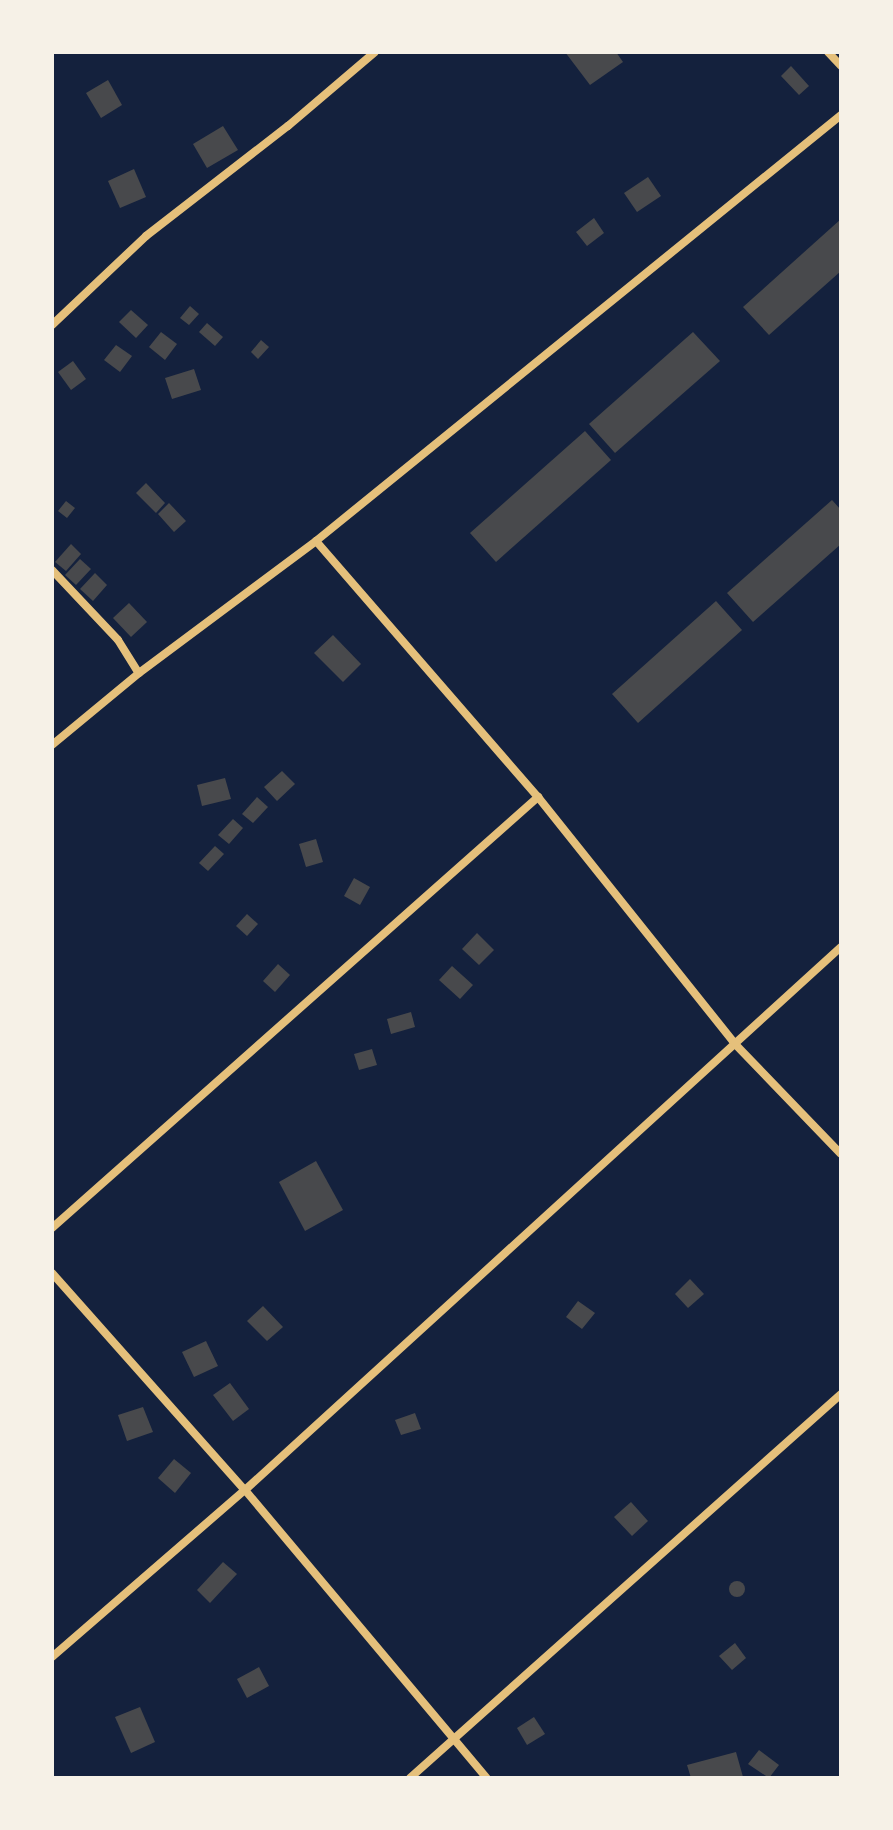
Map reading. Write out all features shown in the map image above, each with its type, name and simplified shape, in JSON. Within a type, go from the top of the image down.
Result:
[{"type":"street","points":[[52,325],[146,236],[288,126],[375,52]]},
{"type":"street","points":[[828,52],[841,66]]},
{"type":"street","points":[[52,745],[139,673],[316,541],[841,115]]},
{"type":"street","points":[[316,541],[538,797],[736,1045],[841,1154]]},
{"type":"street","points":[[52,570],[118,640],[139,673]]},
{"type":"street","points":[[52,1228],[538,797]]},
{"type":"street","points":[[52,1657],[245,1490],[841,947]]},
{"type":"street","points":[[52,1273],[245,1490],[487,1778]]},
{"type":"street","points":[[410,1778],[841,1394]]},
{"type":"building","points":[[565,52],[616,52],[623,62],[590,85]]},
{"type":"building","points":[[791,66],[809,86],[799,95],[781,76]]},
{"type":"building","points":[[108,80],[122,105],[101,118],[86,93]]},
{"type":"building","points":[[223,126],[238,150],[207,168],[193,144]]},
{"type":"building","points":[[134,169],[146,197],[120,208],[108,181]]},
{"type":"building","points":[[648,177],[661,196],[637,212],[624,193]]},
{"type":"building","points":[[594,218],[604,233],[587,246],[576,232]]},
{"type":"building","points":[[841,219],[841,271],[769,335],[743,307]]},
{"type":"building","points":[[190,306],[199,314],[189,325],[180,318]]},
{"type":"building","points":[[131,310],[148,325],[136,338],[119,322]]},
{"type":"building","points":[[207,323],[223,337],[215,346],[199,332]]},
{"type":"building","points":[[161,332],[177,344],[165,360],[149,347]]},
{"type":"building","points":[[693,332],[720,361],[615,453],[589,424]]},
{"type":"building","points":[[261,340],[269,347],[258,359],[251,352]]},
{"type":"building","points":[[116,345],[132,356],[120,372],[104,360]]},
{"type":"building","points":[[73,361],[86,379],[71,390],[58,372]]},
{"type":"building","points":[[194,369],[201,390],[172,399],[165,378]]},
{"type":"building","points":[[585,431],[611,460],[496,562],[470,533]]},
{"type":"building","points":[[146,483],[165,503],[156,513],[136,493]]},
{"type":"building","points":[[832,500],[841,510],[841,544],[753,622],[727,593]]},
{"type":"building","points":[[66,501],[75,508],[67,518],[58,511]]},
{"type":"building","points":[[169,503],[186,521],[174,532],[158,514]]},
{"type":"building","points":[[71,544],[81,554],[66,571],[55,562]]},
{"type":"building","points":[[80,559],[91,569],[76,585],[65,575]]},
{"type":"building","points":[[95,573],[107,585],[93,601],[80,589]]},
{"type":"building","points":[[716,601],[742,630],[638,723],[612,694]]},
{"type":"building","points":[[129,603],[147,622],[131,637],[113,618]]},
{"type":"building","points":[[333,635],[361,664],[343,682],[314,653]]},
{"type":"building","points":[[282,771],[295,784],[277,801],[264,787]]},
{"type":"building","points":[[225,778],[231,799],[202,806],[197,785]]},
{"type":"building","points":[[257,797],[268,807],[253,823],[242,814]]},
{"type":"building","points":[[233,819],[243,828],[229,844],[218,835]]},
{"type":"building","points":[[316,839],[323,862],[306,867],[299,844]]},
{"type":"building","points":[[215,846],[224,854],[208,871],[199,863]]},
{"type":"building","points":[[354,878],[370,887],[360,905],[344,896]]},
{"type":"building","points":[[247,914],[258,924],[247,936],[236,926]]},
{"type":"building","points":[[477,933],[494,950],[479,965],[462,949]]},
{"type":"building","points":[[278,964],[290,975],[275,992],[263,981]]},
{"type":"building","points":[[452,966],[473,985],[460,999],[439,980]]},
{"type":"building","points":[[411,1012],[415,1027],[391,1034],[387,1019]]},
{"type":"building","points":[[372,1049],[377,1065],[359,1070],[354,1054]]},
{"type":"building","points":[[316,1161],[343,1210],[305,1231],[279,1182]]},
{"type":"building","points":[[690,1279],[704,1294],[688,1308],[675,1294]]},
{"type":"building","points":[[578,1301],[595,1313],[582,1329],[566,1317]]},
{"type":"building","points":[[263,1306],[283,1327],[267,1341],[247,1321]]},
{"type":"building","points":[[206,1341],[218,1366],[194,1377],[182,1352]]},
{"type":"building","points":[[230,1383],[249,1409],[233,1421],[213,1395]]},
{"type":"building","points":[[143,1407],[153,1432],[127,1441],[118,1415]]},
{"type":"building","points":[[415,1413],[421,1429],[401,1435],[395,1420]]},
{"type":"building","points":[[174,1459],[191,1473],[175,1493],[158,1478]]},
{"type":"building","points":[[631,1502],[648,1521],[632,1536],[614,1517]]},
{"type":"building","points":[[223,1562],[237,1574],[210,1603],[197,1590]]},
{"type":"building","points":[[737,1581],[743,1583],[743,1595],[737,1597],[731,1595],[729,1589],[731,1583]]},
{"type":"building","points":[[735,1643],[746,1658],[732,1670],[719,1656]]},
{"type":"building","points":[[259,1667],[269,1686],[247,1698],[237,1679]]},
{"type":"building","points":[[140,1707],[155,1742],[131,1753],[115,1717]]},
{"type":"building","points":[[534,1717],[545,1734],[527,1745],[517,1728]]},
{"type":"building","points":[[759,1750],[779,1765],[769,1778],[748,1764]]},
{"type":"building","points":[[736,1752],[743,1777],[691,1778],[687,1765]]}]
